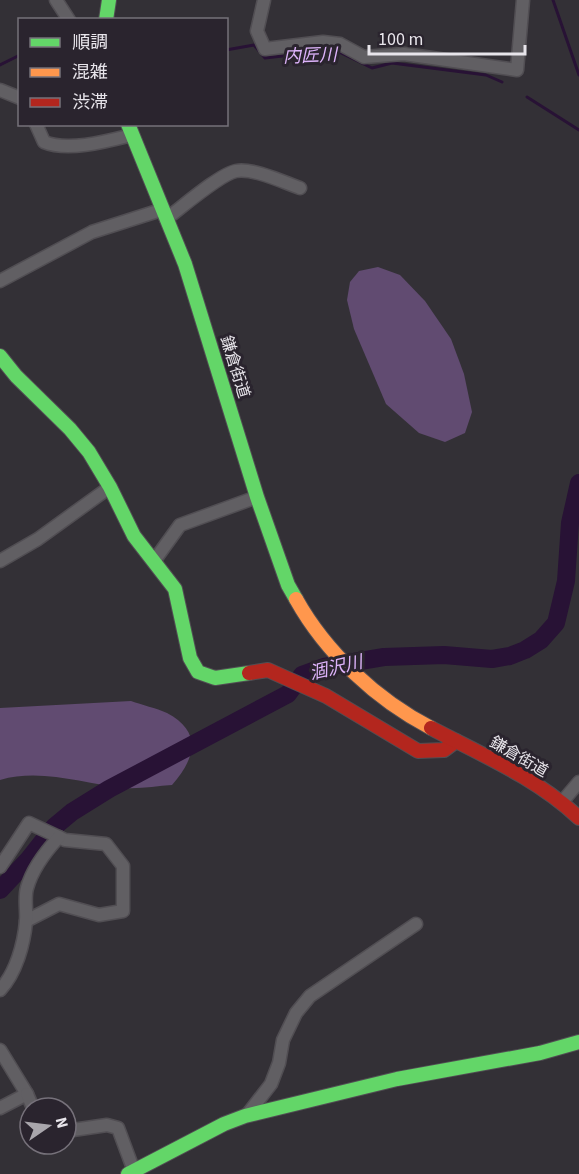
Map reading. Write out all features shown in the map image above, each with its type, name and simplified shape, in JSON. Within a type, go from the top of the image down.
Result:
[{"type":"street","points":[[56,0],[68,18]]},
{"type":"street","points":[[106,18],[109,0]]},
{"type":"street","points":[[264,0],[257,31],[265,49],[323,42],[340,44],[364,57],[404,54],[517,70],[523,0]]},
{"type":"street","points":[[0,90],[18,97]]},
{"type":"street","points":[[37,126],[45,142],[54,146],[101,142],[130,130]]},
{"type":"street","name":"鎌倉街道","points":[[130,130],[185,264],[257,497],[288,585],[308,621],[346,664],[377,693],[420,722],[525,777],[562,802],[579,818]]},
{"type":"street","points":[[0,281],[92,232],[164,214],[224,176],[236,171],[250,171],[300,188]]},
{"type":"street","points":[[0,356],[16,376],[70,429],[89,452],[110,487],[134,536],[175,588],[190,658],[198,672],[215,678],[268,670],[326,696],[418,751],[444,750],[456,741]]},
{"type":"street","points":[[0,561],[38,539],[110,487]]},
{"type":"street","points":[[154,561],[180,525],[257,497]]},
{"type":"street","points":[[562,802],[579,782]]},
{"type":"street","points":[[0,867],[29,823],[65,840],[106,844],[123,866],[123,911],[99,915],[59,904],[26,921]]},
{"type":"street","points":[[0,990],[7,983],[21,950],[26,921],[26,889],[46,852],[59,837]]},
{"type":"street","points":[[245,1116],[271,1084],[279,1063],[283,1040],[296,1013],[310,996],[416,924]]},
{"type":"street","points":[[78,1129],[107,1125],[118,1128],[131,1173],[224,1124],[245,1116],[397,1079],[540,1053],[579,1042]]},
{"type":"street","points":[[0,1050],[27,1094],[0,1108]]},
{"type":"shaded area","points":[[378,267],[400,275],[425,301],[451,339],[464,374],[472,412],[465,433],[445,442],[419,433],[386,404],[354,329],[347,300],[350,282],[359,271]]},
{"type":"shaded area","points":[[131,701],[167,713],[178,720],[190,737],[192,746],[190,756],[172,785],[125,788],[47,776],[0,780],[0,708]]},
{"type":"waterway","points":[[553,0],[579,75]]},
{"type":"waterway","name":"内匠川","points":[[228,50],[254,45],[265,58],[326,51],[339,52],[372,68],[392,63],[486,75],[502,82]]},
{"type":"waterway","name":"内匠川","points":[[0,65],[18,56]]},
{"type":"waterway","name":"内匠川","points":[[527,97],[579,130]]},
{"type":"waterway","name":"涸沢川","points":[[0,890],[54,827],[72,812],[109,789],[288,694],[302,675],[324,667],[384,657],[444,655],[492,659],[510,656],[541,640],[556,623],[566,581],[570,523],[579,483]]},
{"type":"traffic: fast","points":[[106,18],[109,0]]},
{"type":"traffic: fast","points":[[129,126],[185,264],[257,497],[288,585],[296,599]]},
{"type":"traffic: fast","points":[[0,356],[16,376],[70,429],[89,452],[110,487],[134,536],[175,589],[190,658],[198,672],[215,678],[249,673]]},
{"type":"traffic: fast","points":[[128,1174],[224,1124],[245,1116],[397,1079],[540,1053],[579,1042]]},
{"type":"traffic: slow","points":[[296,599],[322,638],[354,673],[391,704],[431,728]]},
{"type":"traffic: jam","points":[[249,673],[268,670],[326,696],[418,751],[444,750],[456,741]]},
{"type":"traffic: jam","points":[[431,728],[527,779],[579,818]]}]
